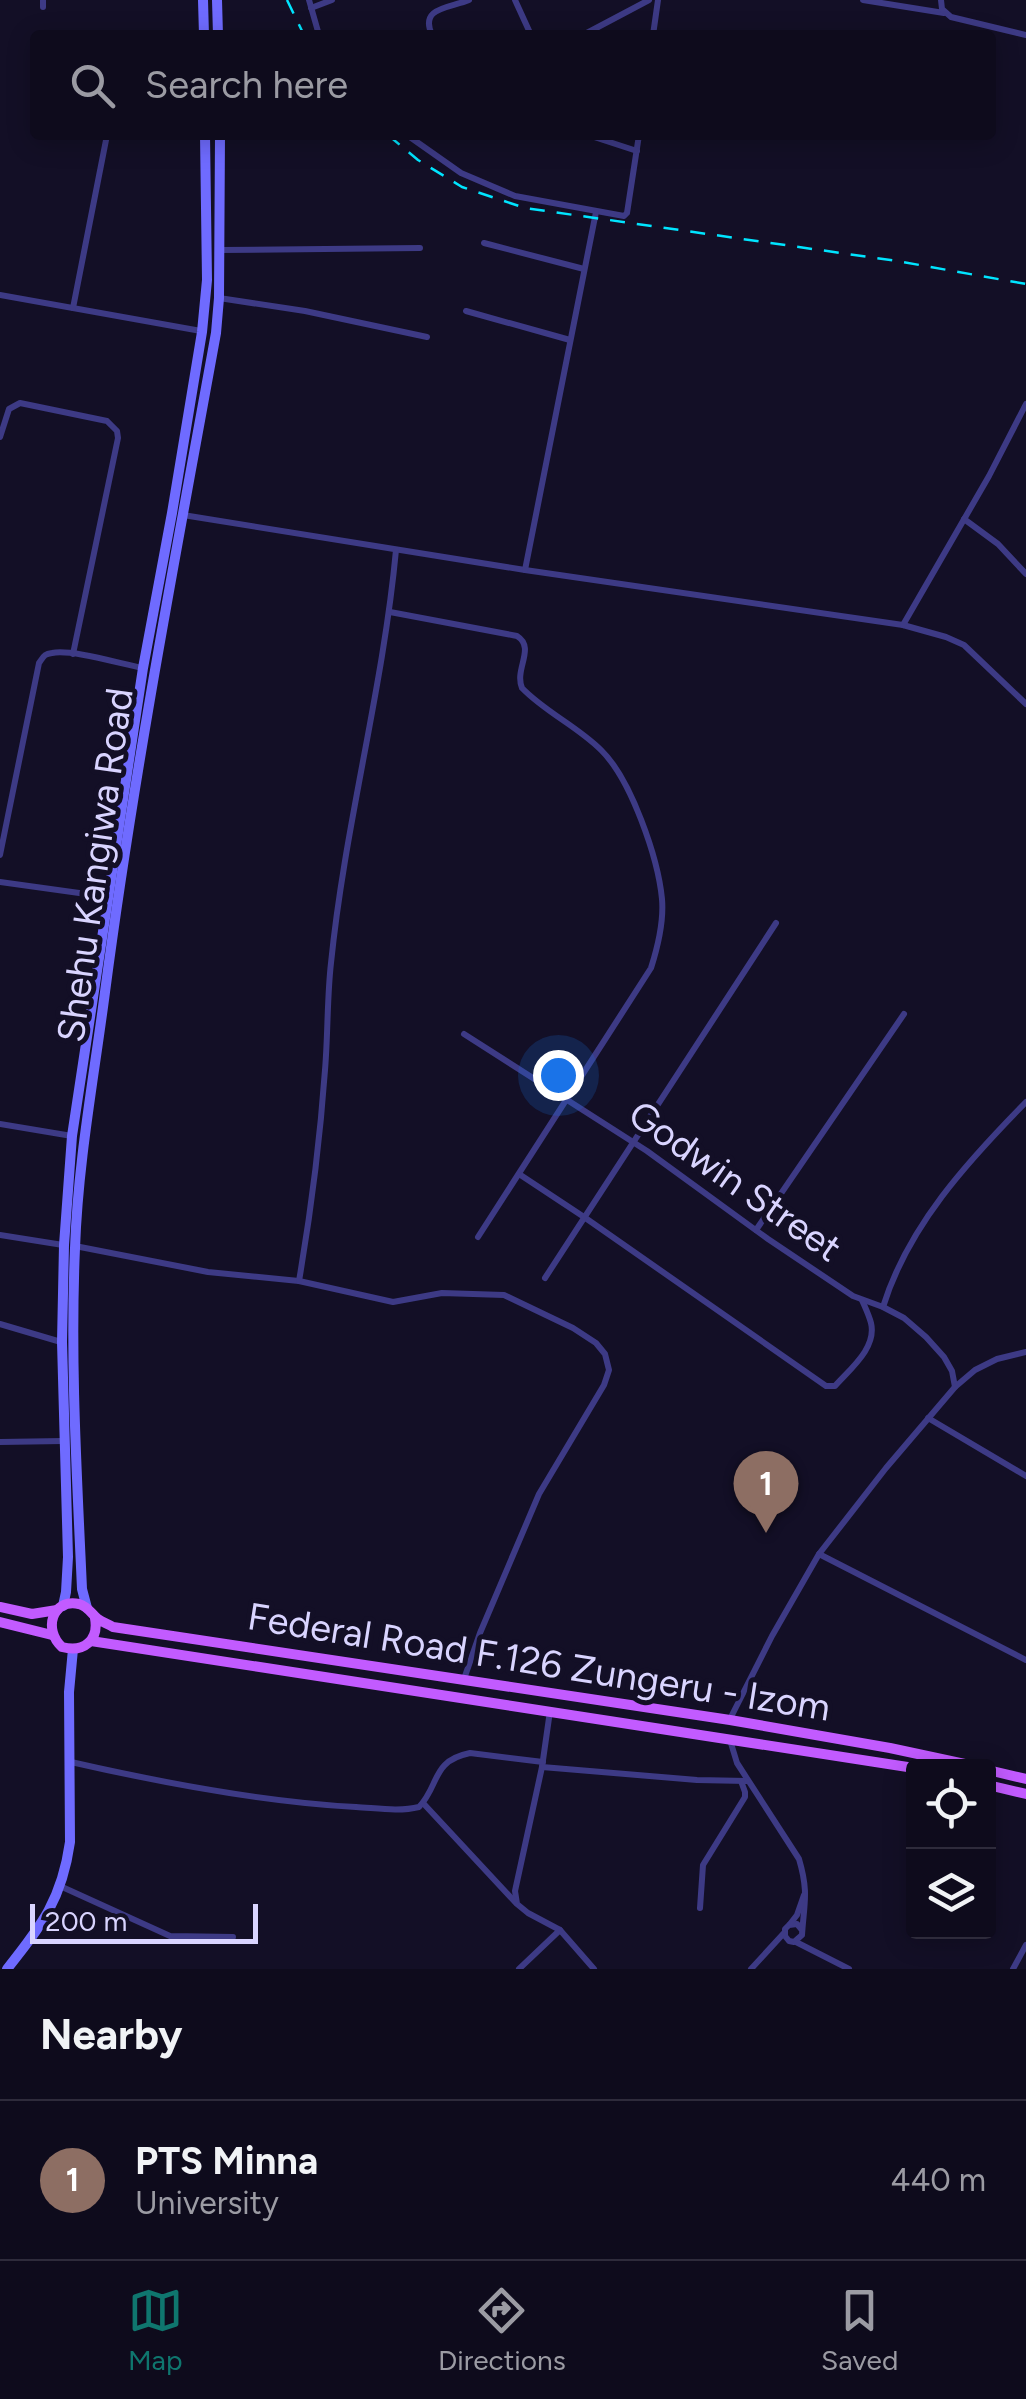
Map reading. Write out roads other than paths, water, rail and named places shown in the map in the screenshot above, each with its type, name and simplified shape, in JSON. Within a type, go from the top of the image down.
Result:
[{"type":"main road","points":[[203,0],[204,30]]},
{"type":"main road","points":[[217,0],[218,30]]},
{"type":"main road","name":"Shehu Kangiwa Road","points":[[91,1613],[82,1590],[75,1440],[70,1245],[72,1136],[143,668],[202,332],[207,280],[206,140]]},
{"type":"main road","name":"Shehu Kangiwa Road","points":[[61,1608],[68,1557],[62,1342],[70,1245],[117,899],[154,670],[216,334],[220,140]]},
{"type":"main road","points":[[0,1607],[32,1614],[75,1604],[91,1613],[95,1634],[86,1646],[72,1649],[58,1644],[52,1635],[51,1622],[61,1608]]},
{"type":"main road","name":"Federal Road F.126 Zungeru - Izom","points":[[91,1613],[113,1627],[730,1720],[941,1759]]},
{"type":"main road","points":[[0,1622],[52,1635]]},
{"type":"main road","name":"Federal Road F.126 Zungeru - Izom","points":[[91,1642],[906,1767]]},
{"type":"main road","points":[[7,1969],[51,1909],[66,1865],[70,1842],[68,1692],[72,1649]]},
{"type":"main road","points":[[333,1678],[335,1660]]},
{"type":"main road","points":[[996,1772],[1026,1779]]},
{"type":"main road","points":[[996,1787],[1026,1794]]},
{"type":"street","points":[[318,30],[310,4],[332,0]]},
{"type":"street","points":[[429,30],[431,14],[468,0]]},
{"type":"street","points":[[515,0],[529,30]]},
{"type":"street","points":[[592,30],[649,0]]},
{"type":"street","points":[[654,30],[658,0]]},
{"type":"street","points":[[863,0],[945,14],[1026,35]]},
{"type":"street","points":[[941,0],[945,14]]},
{"type":"street","points":[[73,308],[106,140]]},
{"type":"street","points":[[416,140],[461,173],[515,196],[624,216],[628,213],[638,140]]},
{"type":"street","points":[[598,140],[636,151]]},
{"type":"street","points":[[525,570],[596,212]]},
{"type":"street","points":[[484,244],[584,269]]},
{"type":"street","points":[[220,250],[420,248]]},
{"type":"street","points":[[0,295],[202,332]]},
{"type":"street","points":[[219,298],[305,311],[427,337]]},
{"type":"street","points":[[466,311],[570,340]]},
{"type":"street","points":[[0,437],[9,409],[20,403],[107,421],[118,431],[74,654]]},
{"type":"street","points":[[903,625],[1026,404]]},
{"type":"street","points":[[183,515],[903,625],[964,646],[1026,704]]},
{"type":"street","points":[[964,518],[998,544],[1026,574]]},
{"type":"street","points":[[300,1281],[320,1126],[331,963],[390,612],[396,550]]},
{"type":"street","points":[[390,612],[525,640],[519,680],[522,688],[605,753],[616,769],[645,831],[662,901],[657,948],[650,968],[478,1238]]},
{"type":"street","points":[[0,855],[40,663],[48,654],[74,654],[143,668]]},
{"type":"street","points":[[0,882],[109,897]]},
{"type":"street","points":[[545,1278],[776,924]]},
{"type":"street","points":[[756,1230],[904,1014]]},
{"type":"street","name":"Godwin Street","points":[[464,1034],[632,1142],[862,1300],[904,1318],[944,1358],[955,1386]]},
{"type":"street","points":[[883,1306],[904,1251],[945,1192],[1026,1102]]},
{"type":"street","points":[[0,1124],[72,1136]]},
{"type":"street","points":[[519,1174],[826,1386],[835,1386],[869,1344],[872,1329],[862,1300]]},
{"type":"street","points":[[0,1235],[208,1272],[300,1281],[393,1302],[442,1293],[504,1295],[596,1343],[605,1354],[608,1370],[604,1385],[539,1494],[463,1680]]},
{"type":"street","points":[[0,1324],[62,1342]]},
{"type":"street","points":[[730,1720],[818,1554],[955,1386],[997,1359],[1026,1352]]},
{"type":"street","points":[[928,1418],[1026,1476]]},
{"type":"street","points":[[0,1442],[63,1441]]},
{"type":"street","points":[[818,1554],[1026,1660]]},
{"type":"street","points":[[517,1904],[515,1883],[550,1710]]},
{"type":"street","points":[[730,1738],[744,1781],[799,1860],[806,1889],[806,1915],[799,1940],[777,1944],[767,1951]]},
{"type":"street","points":[[70,1762],[315,1805],[412,1809],[424,1803],[436,1774],[450,1761],[470,1753],[697,1780],[744,1781]]},
{"type":"street","points":[[700,1908],[701,1870],[744,1797],[744,1781]]},
{"type":"street","points":[[424,1803],[517,1904],[560,1930],[594,1969]]},
{"type":"street","points":[[60,1886],[170,1936],[233,1938]]},
{"type":"street","points":[[751,1969],[787,1929],[806,1889]]},
{"type":"street","points":[[787,1929],[797,1924],[822,1955]]},
{"type":"street","points":[[787,1929],[792,1941],[849,1969]]},
{"type":"street","points":[[518,1969],[560,1930]]},
{"type":"street","points":[[1014,1969],[1026,1946]]},
{"type":"railway","points":[[287,0],[302,30]]},
{"type":"railway","points":[[394,140],[462,187],[525,208],[897,261],[1026,284]]},
{"type":"place","name":"PTS Minna","points":[[766,1533]]}]
